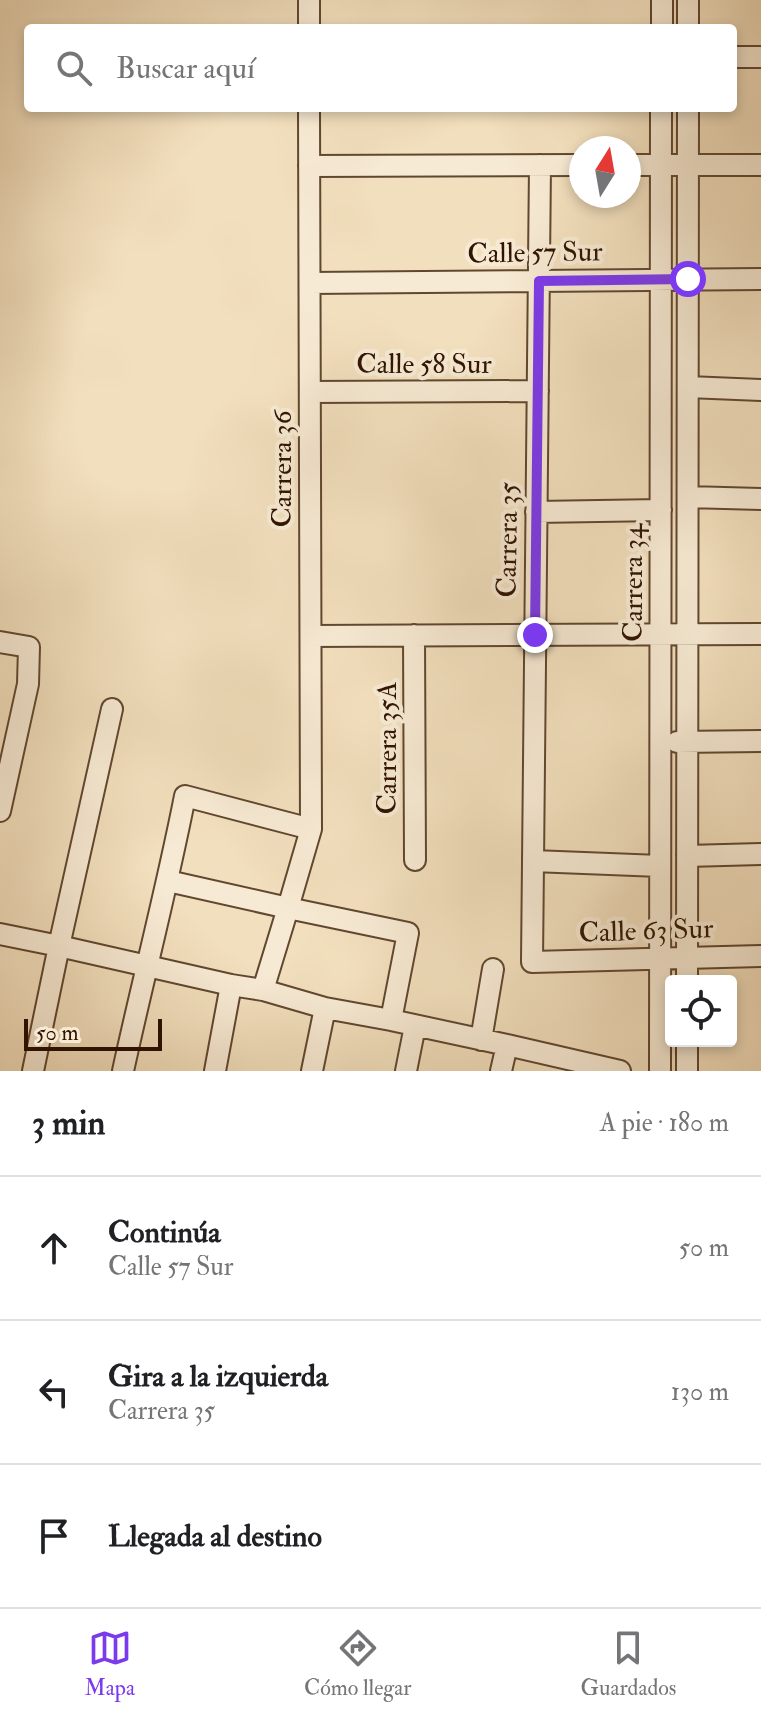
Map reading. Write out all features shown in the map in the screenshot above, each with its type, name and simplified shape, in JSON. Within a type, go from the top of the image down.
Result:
[{"type":"street","points":[[309,0],[309,24]]},
{"type":"street","points":[[662,0],[662,24]]},
{"type":"street","points":[[688,0],[688,24]]},
{"type":"street","points":[[737,57],[761,57]]},
{"type":"street","name":"Carrera 36","points":[[263,990],[311,829],[309,112]]},
{"type":"street","name":"Carrera 34","points":[[660,1065],[661,112]]},
{"type":"street","name":"Carrera 34","points":[[687,975],[688,112]]},
{"type":"street","name":"Carrera 35","points":[[532,962],[540,165]]},
{"type":"street","points":[[309,166],[569,165]]},
{"type":"street","points":[[641,165],[761,165]]},
{"type":"street","name":"Calle 57 Sur","points":[[310,283],[761,279]]},
{"type":"street","points":[[688,387],[761,390]]},
{"type":"street","name":"Calle 58 Sur","points":[[310,392],[538,391]]},
{"type":"street","points":[[688,497],[761,499]]},
{"type":"street","points":[[536,512],[661,510]]},
{"type":"street","points":[[311,636],[761,634]]},
{"type":"street","name":"Carrera 35A","points":[[414,635],[415,860]]},
{"type":"street","points":[[0,642],[29,647],[28,684],[6,755],[0,811]]},
{"type":"street","points":[[33,1071],[112,709]]},
{"type":"street","points":[[660,742],[761,741]]},
{"type":"street","points":[[123,1071],[185,796],[311,829]]},
{"type":"street","points":[[687,856],[761,854]]},
{"type":"street","points":[[533,861],[660,866]]},
{"type":"street","points":[[168,881],[408,933],[391,1020]]},
{"type":"street","points":[[0,934],[620,1071]]},
{"type":"street","name":"Calle 63 Sur","points":[[532,962],[761,956]]},
{"type":"street","points":[[481,1040],[493,969]]},
{"type":"street","points":[[215,1071],[231,985]]},
{"type":"street","points":[[312,1071],[325,1008]]},
{"type":"street","points":[[406,1071],[415,1026]]},
{"type":"street","points":[[501,1071],[507,1045]]},
{"type":"street","points":[[660,1065],[685,1071],[687,1047]]},
{"type":"route","points":[[535,635],[539,281],[688,279]]}]
